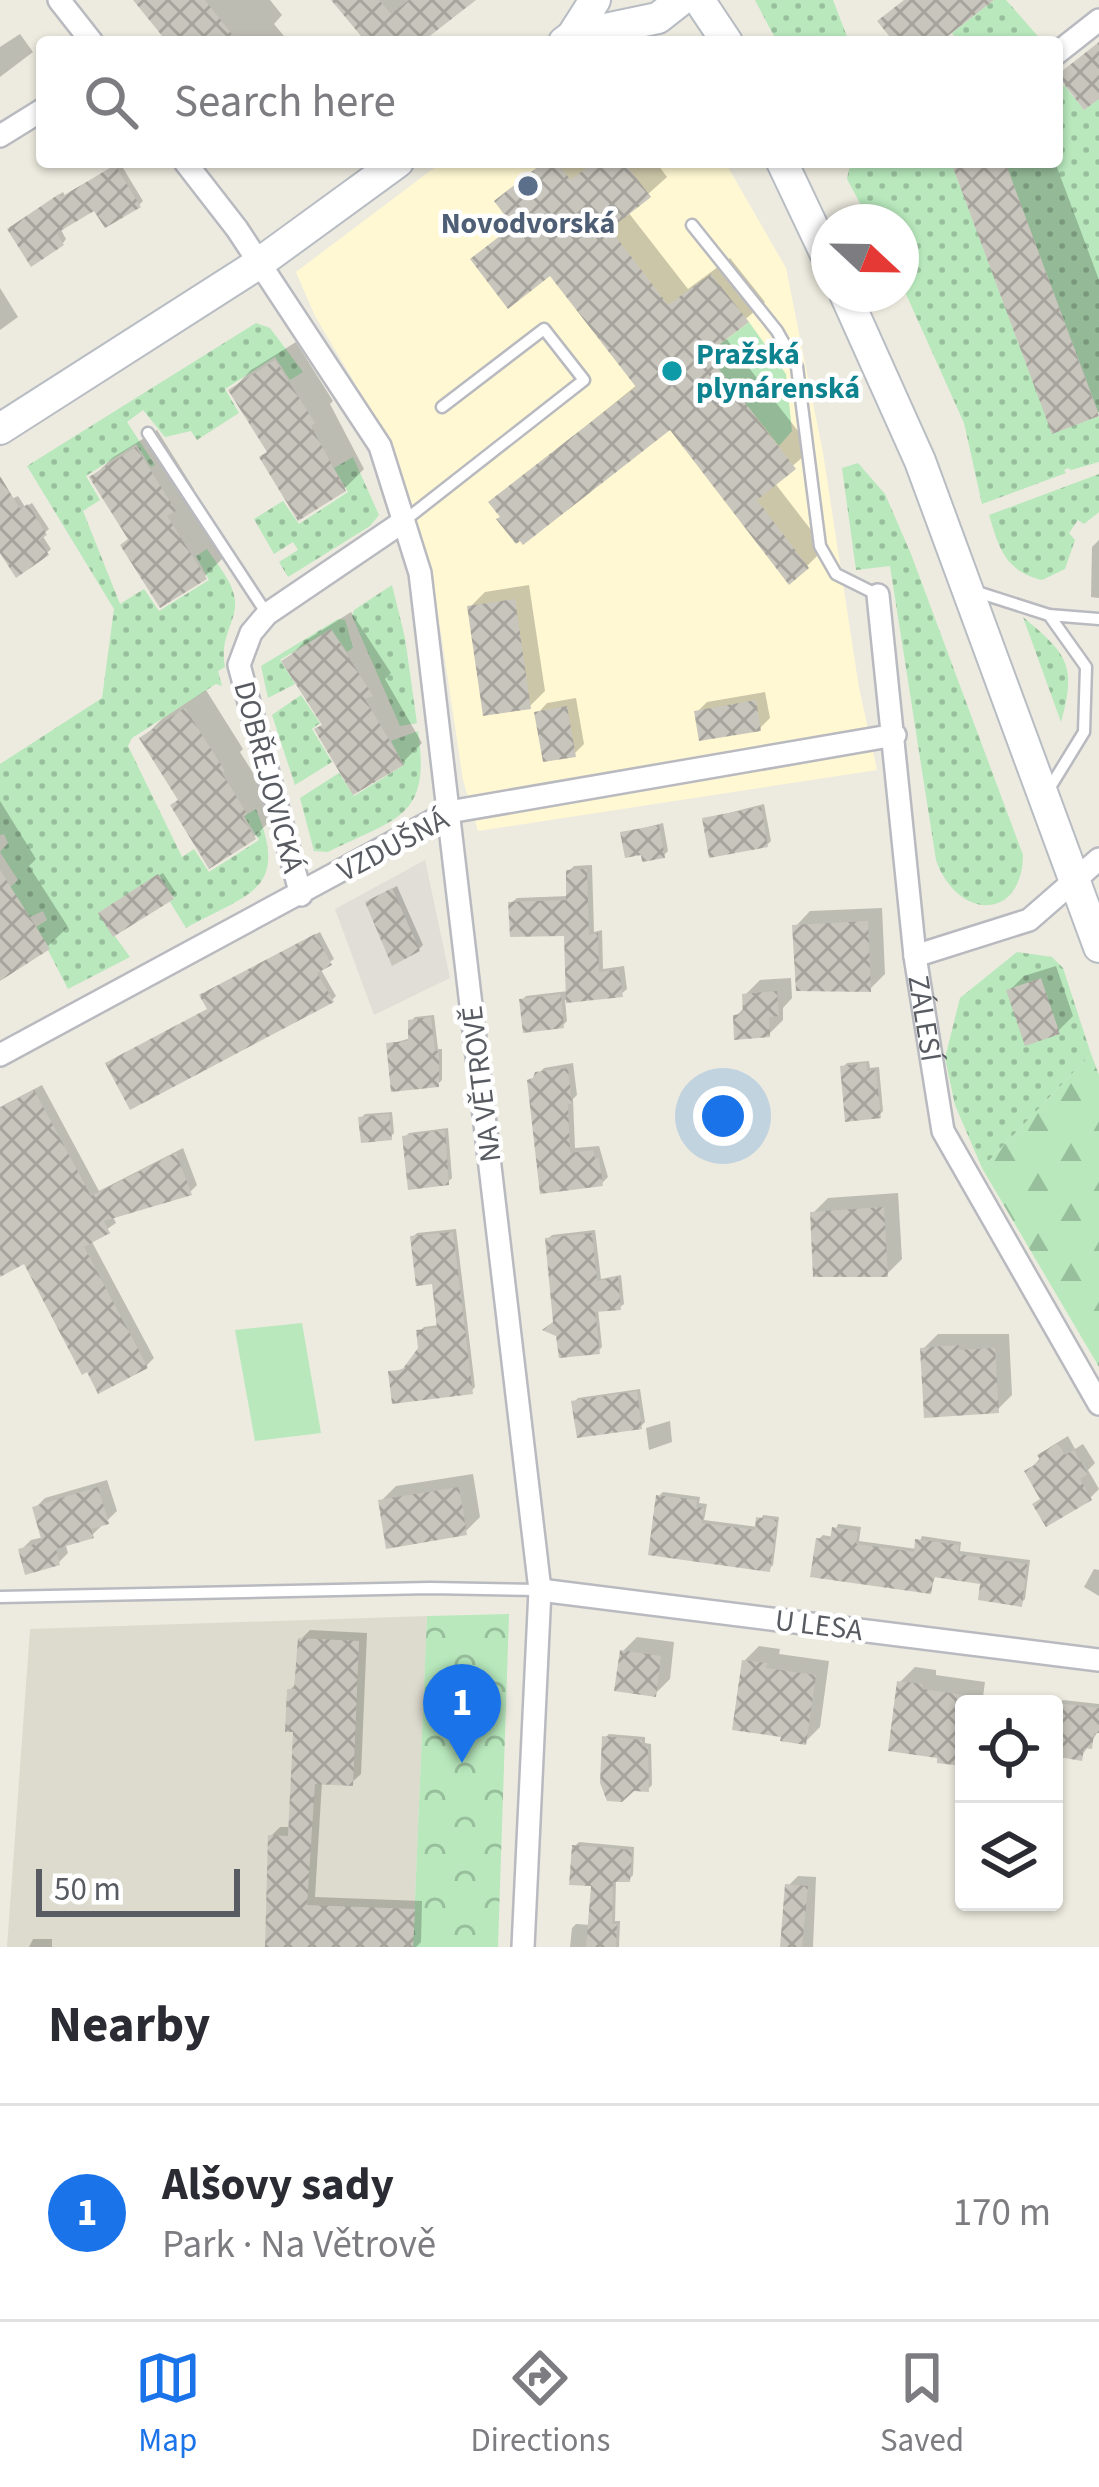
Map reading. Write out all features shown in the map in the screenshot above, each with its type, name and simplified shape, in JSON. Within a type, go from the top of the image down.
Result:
[{"type":"main road","points":[[570,36],[595,0]]},
{"type":"main road","points":[[699,0],[723,36]]},
{"type":"main road","points":[[580,36],[664,15]]},
{"type":"main road","points":[[0,429],[258,264],[390,168]]},
{"type":"main road","points":[[790,168],[811,218]]},
{"type":"main road","points":[[852,312],[906,427],[1099,947]]},
{"type":"street","points":[[59,0],[87,36]]},
{"type":"street","points":[[1063,48],[1099,20]]},
{"type":"street","points":[[0,136],[36,114]]},
{"type":"street","name":"NA VĚTROVĚ","points":[[188,168],[380,446],[420,573],[540,1590],[523,1947]]},
{"type":"street","name":"DOBŘEJOVICKÁ","points":[[301,895],[239,665],[251,633],[267,614],[401,523]]},
{"type":"street","name":"ZÁLESÍ","points":[[878,595],[915,956],[943,1131],[1099,1404]]},
{"type":"street","name":"VZDUŠNÁ","points":[[0,1055],[449,812],[895,736]]},
{"type":"street","points":[[915,956],[1029,920],[1099,859]]},
{"type":"street","name":"U LESA","points":[[540,1590],[1099,1660]]},
{"type":"lane","points":[[692,225],[777,332],[796,368],[820,546],[836,574],[878,595]]},
{"type":"lane","points":[[401,523],[584,380],[544,329],[442,407]]},
{"type":"lane","points":[[148,433],[267,614]]},
{"type":"lane","points":[[964,587],[1049,615],[1099,619]]},
{"type":"lane","points":[[1049,615],[1086,668],[1084,733]]},
{"type":"lane","points":[[1043,796],[1084,733],[1099,724]]},
{"type":"lane","points":[[0,1597],[540,1590]]},
{"type":"shaded area","points":[[434,168],[728,168],[786,268],[877,770],[478,831],[463,780],[441,633],[417,521],[394,449],[315,316],[296,272]]},
{"type":"shaded area","points":[[425,860],[450,978],[374,1015],[335,909]]},
{"type":"shaded area","points":[[427,1616],[413,1947],[7,1947],[30,1629]]},
{"type":"green space","points":[[755,0],[833,0],[847,36],[774,36]]},
{"type":"green space","points":[[994,0],[1006,0],[1038,36],[954,36],[952,33]]},
{"type":"green space","points":[[1063,85],[1084,110],[1099,99],[1099,414],[1007,168],[1063,168]]},
{"type":"green space","points":[[851,168],[953,168],[1052,433],[1099,416],[1099,462],[1068,468],[1066,473],[982,504],[964,423],[914,312],[919,312],[919,204],[860,204],[847,179]]},
{"type":"green space","points":[[749,322],[786,374],[792,431],[779,446],[691,334],[723,342]]},
{"type":"green space","points":[[256,323],[270,328],[303,372],[290,380],[275,357],[225,389],[239,413],[197,440],[191,431],[165,437],[143,410],[127,422],[155,465],[151,467],[136,444],[86,476],[100,500],[83,511],[120,604],[144,589],[159,611],[209,580],[196,556],[207,549],[228,580],[235,609],[224,647],[225,667],[218,671],[222,686],[216,684],[132,738],[128,746],[182,857],[194,849],[209,872],[259,840],[244,816],[256,809],[268,857],[265,873],[245,897],[186,928],[158,875],[98,913],[130,957],[68,989],[36,927],[47,920],[43,911],[30,917],[10,887],[18,880],[0,852],[8,843],[0,835],[0,764],[102,698],[114,609],[27,466]]},
{"type":"green space","points":[[353,457],[379,515],[370,526],[288,577],[279,562],[298,550],[293,542],[274,554],[254,519],[283,501],[299,524],[348,492],[334,468]]},
{"type":"green space","points":[[858,463],[885,494],[911,554],[1023,855],[1020,877],[1001,902],[987,905],[958,894],[936,860],[890,566],[856,570],[842,468]]},
{"type":"green space","points":[[1099,474],[1099,512],[1084,524],[1078,520],[1069,533],[1075,540],[1065,569],[1042,580],[1012,564],[1000,548],[989,515]]},
{"type":"green space","points":[[392,585],[417,723],[400,726],[352,616]]},
{"type":"green space","points":[[1023,617],[1059,651],[1068,673],[1061,722]]},
{"type":"green space","points":[[338,619],[345,620],[353,648],[347,652],[331,629],[280,660],[295,684],[268,698],[261,666]]},
{"type":"green space","points":[[301,695],[320,723],[312,729],[332,762],[295,785],[272,715]]},
{"type":"green space","points":[[418,731],[419,782],[404,811],[328,852],[314,851],[300,798],[339,773],[354,796],[404,765],[391,741]]},
{"type":"green space","points":[[1017,952],[1052,957],[1063,968],[1091,1054],[982,1168],[955,1105],[945,1058],[960,998]]},
{"type":"green space","points":[[1091,1054],[1099,1075],[1099,1367],[982,1168]]},
{"type":"green space","points":[[302,1323],[321,1433],[255,1441],[235,1330]]},
{"type":"green space","points":[[509,1614],[498,1947],[413,1947],[427,1616]]},
{"type":"building","points":[[133,0],[205,0],[233,36],[162,36]]},
{"type":"building","points":[[331,0],[379,0],[391,14],[409,0],[476,0],[430,36],[361,36]]},
{"type":"building","points":[[904,0],[994,0],[948,36],[889,36],[877,21]]},
{"type":"building","points":[[1099,42],[1099,99],[1084,110],[1063,83],[1063,70]]},
{"type":"building","points":[[117,168],[141,207],[105,228],[94,211],[57,233],[64,245],[31,267],[7,229],[59,194]]},
{"type":"building","points":[[536,168],[561,168],[571,180],[586,168],[629,168],[651,197],[610,229],[668,305],[711,274],[749,322],[707,354],[796,469],[757,500],[809,568],[789,585],[670,430],[523,545],[516,544],[496,519],[500,517],[488,502],[636,387],[550,276],[508,309],[470,259],[513,226],[494,201]]},
{"type":"building","points":[[953,168],[1007,168],[1099,416],[1052,434]]},
{"type":"building","points":[[275,360],[315,423],[311,426],[346,491],[298,521],[259,457],[267,452],[228,390]]},
{"type":"building","points":[[136,447],[176,511],[167,516],[207,579],[160,608],[120,545],[128,539],[89,477]]},
{"type":"building","points":[[0,476],[20,509],[28,504],[47,535],[39,540],[49,555],[16,578],[0,553]]},
{"type":"building","points":[[515,599],[531,709],[483,716],[467,606]]},
{"type":"building","points":[[331,629],[373,696],[365,699],[404,765],[353,795],[314,729],[322,725],[281,661]]},
{"type":"building","points":[[756,700],[761,731],[699,741],[694,711]]},
{"type":"building","points":[[567,706],[576,757],[543,762],[534,712]]},
{"type":"building","points":[[185,708],[225,771],[247,814],[242,817],[256,839],[209,869],[170,805],[178,800],[139,738]]},
{"type":"building","points":[[761,807],[768,847],[709,858],[702,818]]},
{"type":"building","points":[[659,825],[665,858],[642,862],[641,855],[625,858],[620,832]]},
{"type":"building","points":[[587,869],[589,935],[598,933],[599,972],[619,970],[623,997],[566,1003],[564,936],[510,937],[508,902],[566,900],[566,870]]},
{"type":"building","points":[[0,870],[50,949],[0,981]]},
{"type":"building","points":[[158,874],[174,899],[113,937],[98,913]]},
{"type":"building","points":[[392,888],[420,951],[392,966],[365,902]]},
{"type":"building","points":[[868,921],[871,992],[796,991],[792,925]]},
{"type":"building","points":[[315,934],[332,965],[317,973],[334,1002],[130,1110],[105,1063],[207,1009],[199,995]]},
{"type":"building","points":[[1041,978],[1060,1034],[1025,1046],[1006,990]]},
{"type":"building","points":[[777,991],[779,1016],[769,1017],[770,1037],[734,1040],[733,1015],[743,1014],[742,994]]},
{"type":"building","points":[[561,994],[564,1028],[523,1033],[519,999]]},
{"type":"building","points":[[431,1017],[435,1051],[439,1051],[439,1087],[391,1092],[386,1043],[408,1041],[408,1020]]},
{"type":"building","points":[[866,1063],[867,1071],[876,1070],[881,1118],[845,1122],[840,1066]]},
{"type":"building","points":[[568,1068],[570,1153],[593,1150],[595,1159],[599,1158],[603,1186],[540,1194],[527,1080],[535,1072]]},
{"type":"building","points":[[34,1090],[91,1196],[176,1153],[192,1195],[104,1221],[110,1233],[84,1247],[148,1368],[98,1394],[87,1372],[82,1375],[24,1264],[0,1277],[0,1108]]},
{"type":"building","points":[[389,1114],[392,1140],[361,1143],[358,1117]]},
{"type":"building","points":[[445,1130],[449,1185],[408,1190],[402,1136]]},
{"type":"building","points":[[884,1207],[888,1277],[813,1277],[810,1212]]},
{"type":"building","points":[[453,1232],[473,1394],[392,1404],[388,1371],[402,1370],[418,1348],[416,1330],[437,1328],[432,1284],[416,1286],[410,1236]]},
{"type":"building","points":[[592,1233],[597,1281],[618,1277],[621,1310],[595,1312],[600,1354],[559,1358],[556,1336],[542,1330],[553,1322],[545,1238]]},
{"type":"building","points":[[959,1345],[959,1350],[995,1348],[999,1413],[924,1418],[920,1348]]},
{"type":"building","points":[[637,1391],[642,1429],[577,1438],[571,1401]]},
{"type":"building","points":[[1058,1443],[1065,1455],[1074,1450],[1088,1474],[1080,1479],[1092,1500],[1046,1527],[1032,1504],[1040,1499],[1024,1471],[1041,1461],[1037,1455]]},
{"type":"building","points":[[98,1487],[109,1524],[91,1529],[94,1538],[56,1549],[60,1565],[25,1575],[18,1549],[42,1542],[32,1507]]},
{"type":"building","points":[[459,1487],[467,1535],[386,1549],[378,1500]]},
{"type":"building","points":[[656,1495],[697,1500],[696,1507],[704,1508],[702,1523],[755,1530],[756,1517],[777,1520],[770,1572],[648,1555]]},
{"type":"building","points":[[832,1527],[858,1531],[856,1544],[914,1552],[915,1539],[959,1545],[958,1554],[1027,1564],[1022,1607],[978,1600],[980,1584],[934,1577],[931,1594],[810,1577],[816,1538],[830,1540]]},
{"type":"building","points":[[298,1638],[359,1641],[353,1786],[315,1784],[307,1905],[415,1909],[413,1947],[265,1947],[268,1835],[288,1836],[293,1732],[285,1732],[287,1689],[294,1689]]},
{"type":"building","points":[[620,1650],[661,1656],[656,1697],[614,1691]]},
{"type":"building","points":[[742,1660],[816,1675],[806,1745],[732,1730]]},
{"type":"building","points":[[897,1681],[964,1695],[955,1695],[955,1765],[888,1751]]},
{"type":"building","points":[[1063,1704],[1099,1708],[1099,1733],[1094,1733],[1092,1749],[1084,1748],[1082,1761],[1063,1758]]},
{"type":"building","points":[[602,1736],[642,1740],[642,1746],[648,1747],[649,1792],[634,1791],[622,1802],[607,1801],[600,1783]]},
{"type":"building","points":[[572,1845],[632,1850],[630,1882],[613,1882],[616,1947],[586,1947],[591,1886],[569,1885]]},
{"type":"building","points":[[785,1884],[808,1886],[802,1947],[780,1947]]},
{"type":"place","name":"Novodvorská","points":[[528,186]]},
{"type":"place","name":"Pražská plynárenská","points":[[672,371]]},
{"type":"place","name":"Alšovy sady","points":[[462,1763]]}]
